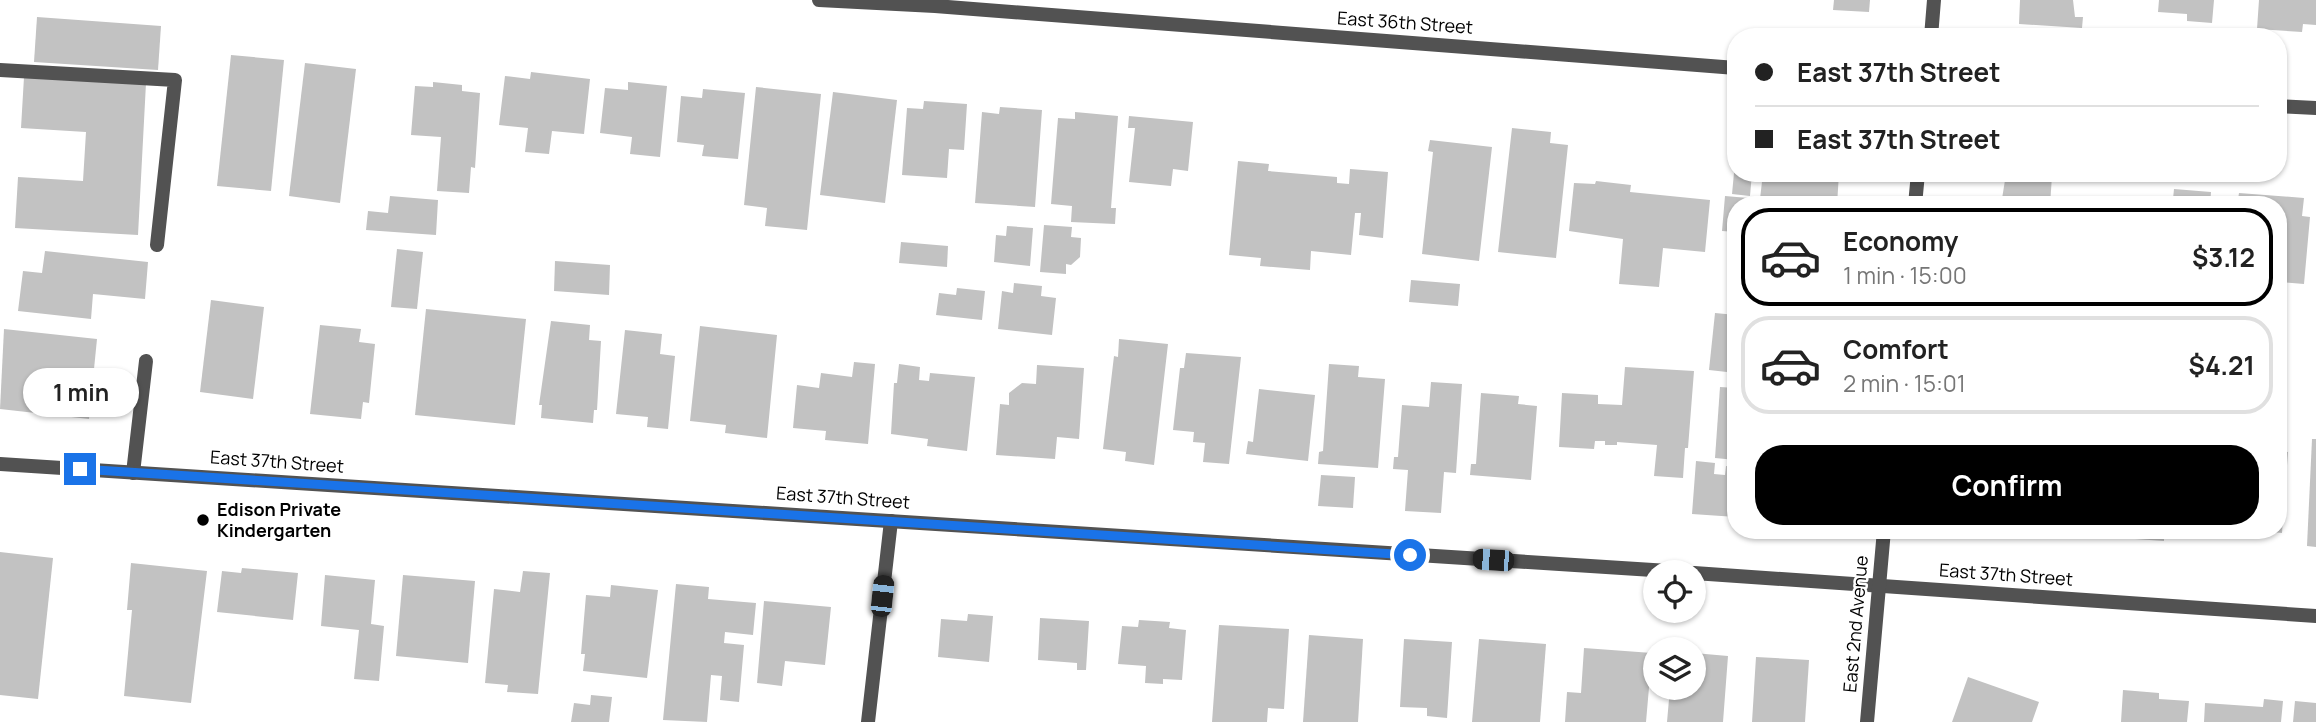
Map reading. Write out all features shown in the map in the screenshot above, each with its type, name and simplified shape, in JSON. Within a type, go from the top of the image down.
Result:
[{"type":"street","name":"East 36th Street","points":[[820,0],[935,3],[1727,67]]},
{"type":"street","points":[[1932,28],[1934,0]]},
{"type":"street","points":[[0,70],[176,80],[157,245]]},
{"type":"street","points":[[2287,106],[2316,108]]},
{"type":"street","points":[[133,472],[146,361]]},
{"type":"street","name":"East 37th Street","points":[[0,464],[1643,569]]},
{"type":"street","points":[[868,722],[891,521]]},
{"type":"street","name":"East 2nd Avenue","points":[[1867,722],[1883,539]]},
{"type":"street","name":"East 37th Street","points":[[1706,574],[2316,616]]},
{"type":"building","points":[[1834,0],[1870,0],[1869,12],[1833,10]]},
{"type":"building","points":[[2020,0],[2073,0],[2075,17],[2083,17],[2082,28],[2019,24]]},
{"type":"building","points":[[2159,0],[2214,0],[2212,23],[2187,21],[2187,14],[2158,12]]},
{"type":"building","points":[[2259,0],[2316,0],[2316,25],[2303,24],[2302,32],[2287,31],[2287,28],[2257,28]]},
{"type":"building","points":[[37,17],[161,26],[158,70],[34,62]]},
{"type":"building","points":[[231,55],[284,60],[271,191],[217,186]]},
{"type":"building","points":[[305,63],[356,69],[340,203],[289,196]]},
{"type":"building","points":[[531,72],[590,79],[584,134],[552,131],[549,154],[525,152],[528,128],[499,125],[505,76],[530,79]]},
{"type":"building","points":[[24,77],[146,83],[138,235],[15,228],[18,177],[83,181],[86,132],[21,128]]},
{"type":"building","points":[[433,82],[462,85],[462,91],[480,93],[475,168],[471,167],[469,193],[437,191],[441,137],[411,135],[415,86],[433,87]]},
{"type":"building","points":[[628,82],[667,86],[660,157],[630,154],[632,137],[600,133],[605,88],[628,90]]},
{"type":"building","points":[[756,87],[821,94],[807,230],[765,226],[767,208],[744,205]]},
{"type":"building","points":[[703,89],[745,93],[738,159],[702,156],[704,145],[677,142],[681,96],[702,98]]},
{"type":"building","points":[[833,92],[897,100],[885,203],[820,195]]},
{"type":"building","points":[[924,101],[967,104],[964,150],[949,149],[947,178],[902,175],[907,108],[923,109]]},
{"type":"building","points":[[1000,107],[1042,110],[1035,207],[975,203],[982,112],[999,114]]},
{"type":"building","points":[[1075,112],[1118,116],[1111,208],[1116,208],[1115,224],[1071,222],[1072,206],[1051,204],[1058,118],[1075,119]]},
{"type":"building","points":[[1129,116],[1193,122],[1188,171],[1173,169],[1171,186],[1129,182],[1135,128],[1128,128]]},
{"type":"building","points":[[1512,128],[1551,132],[1550,143],[1568,145],[1556,258],[1498,252]]},
{"type":"building","points":[[1430,140],[1492,147],[1479,261],[1422,254],[1433,152],[1428,151]]},
{"type":"building","points":[[1238,161],[1269,164],[1268,171],[1337,177],[1337,183],[1349,184],[1350,169],[1388,172],[1383,238],[1359,235],[1361,213],[1355,213],[1351,255],[1311,251],[1310,270],[1260,266],[1261,258],[1229,255]]},
{"type":"building","points":[[1596,181],[1631,185],[1630,192],[1710,200],[1705,252],[1663,248],[1659,287],[1619,284],[1623,239],[1569,231],[1574,183],[1595,184]]},
{"type":"building","points":[[1733,182],[1751,182],[1750,196],[1732,194]]},
{"type":"building","points":[[1762,182],[1838,182],[1838,196],[1760,196]]},
{"type":"building","points":[[2005,182],[2052,182],[2051,196],[2002,196]]},
{"type":"building","points":[[2174,189],[2211,192],[2211,196],[2173,196]]},
{"type":"building","points":[[2239,193],[2278,196],[2238,196]]},
{"type":"building","points":[[390,196],[438,200],[436,235],[366,230],[368,211],[388,213]]},
{"type":"building","points":[[1727,196],[1727,231],[1722,231]]},
{"type":"building","points":[[2287,197],[2304,198],[2302,216],[2310,217],[2304,284],[2287,283]]},
{"type":"building","points":[[1044,225],[1072,227],[1071,237],[1081,238],[1080,257],[1071,265],[1066,264],[1066,274],[1040,272]]},
{"type":"building","points":[[1007,226],[1033,228],[1030,266],[994,262],[996,235],[1006,236]]},
{"type":"building","points":[[901,242],[948,246],[947,267],[899,263]]},
{"type":"building","points":[[397,249],[423,252],[417,309],[391,307]]},
{"type":"building","points":[[45,251],[148,262],[145,299],[93,294],[91,319],[18,311],[23,271],[42,273]]},
{"type":"building","points":[[555,261],[610,265],[609,295],[554,291]]},
{"type":"building","points":[[1411,280],[1460,284],[1458,306],[1409,302]]},
{"type":"building","points":[[1014,283],[1042,286],[1041,296],[1056,298],[1052,335],[998,329],[1002,291],[1013,293]]},
{"type":"building","points":[[957,288],[985,291],[982,320],[936,315],[939,293],[956,295]]},
{"type":"building","points":[[211,300],[264,307],[253,399],[200,392]]},
{"type":"building","points":[[426,309],[526,319],[515,425],[415,415]]},
{"type":"building","points":[[1715,313],[1727,314],[1727,372],[1709,370]]},
{"type":"building","points":[[551,321],[590,325],[589,340],[601,341],[597,410],[594,410],[593,423],[541,418],[542,405],[539,405]]},
{"type":"building","points":[[320,325],[361,329],[359,342],[375,344],[369,403],[363,402],[361,419],[310,414]]},
{"type":"building","points":[[700,326],[777,335],[767,438],[725,433],[726,425],[690,421]]},
{"type":"building","points":[[4,329],[97,339],[89,419],[0,409]]},
{"type":"building","points":[[625,330],[662,334],[660,354],[675,356],[668,429],[647,427],[648,417],[616,414]]},
{"type":"building","points":[[1119,339],[1168,344],[1154,465],[1125,461],[1126,452],[1103,449],[1114,356],[1118,357]]},
{"type":"building","points":[[1186,353],[1241,357],[1229,464],[1203,462],[1205,443],[1193,442],[1194,432],[1173,430],[1180,368],[1184,368]]},
{"type":"building","points":[[854,362],[875,364],[868,444],[825,440],[826,431],[793,428],[797,385],[819,388],[821,373],[852,377]]},
{"type":"building","points":[[899,364],[920,367],[919,380],[929,381],[930,373],[975,377],[967,451],[927,446],[928,439],[891,434],[894,383],[897,383]]},
{"type":"building","points":[[1329,364],[1359,366],[1358,377],[1385,379],[1378,468],[1318,464],[1319,452],[1323,451]]},
{"type":"building","points":[[1037,365],[1084,368],[1079,439],[1057,437],[1055,459],[996,455],[1000,404],[1009,405],[1009,393],[1022,383],[1036,384]]},
{"type":"building","points":[[1625,367],[1694,371],[1683,478],[1654,476],[1657,445],[1617,442],[1617,445],[1605,445],[1605,441],[1595,441],[1594,449],[1559,447],[1562,393],[1598,395],[1598,404],[1622,405]]},
{"type":"building","points":[[1431,382],[1462,384],[1456,473],[1444,472],[1441,513],[1405,511],[1408,470],[1393,469],[1394,457],[1398,457],[1402,405],[1429,407]]},
{"type":"building","points":[[1720,387],[1727,387],[1727,459],[1715,458]]},
{"type":"building","points":[[1259,389],[1315,395],[1308,461],[1246,454],[1248,441],[1253,442]]},
{"type":"building","points":[[1481,393],[1519,396],[1518,404],[1537,406],[1531,480],[1470,475],[1471,464],[1476,464]]},
{"type":"building","points":[[2312,439],[2316,439],[2316,547],[2307,546]]},
{"type":"building","points":[[1696,461],[1715,463],[1714,474],[1725,475],[1727,466],[1727,516],[1692,514]]},
{"type":"building","points":[[1321,475],[1355,477],[1353,508],[1318,506]]},
{"type":"building","points":[[0,552],[53,558],[38,699],[0,695]]},
{"type":"building","points":[[131,563],[207,571],[191,703],[124,696],[132,610],[127,610]]},
{"type":"building","points":[[242,568],[298,573],[293,620],[217,612],[222,571],[241,573]]},
{"type":"building","points":[[523,571],[550,573],[538,694],[507,692],[508,685],[485,683],[494,589],[520,592]]},
{"type":"building","points":[[325,575],[375,580],[371,624],[384,626],[379,681],[354,679],[359,630],[321,626]]},
{"type":"building","points":[[403,575],[475,581],[468,663],[396,656]]},
{"type":"building","points":[[676,584],[709,587],[708,599],[756,603],[753,635],[725,632],[724,643],[744,645],[739,702],[720,700],[722,676],[711,675],[707,722],[663,720]]},
{"type":"building","points":[[611,585],[658,590],[647,678],[583,671],[585,654],[581,654],[586,595],[610,597]]},
{"type":"building","points":[[764,601],[831,607],[825,665],[785,661],[782,686],[757,683]]},
{"type":"building","points":[[968,614],[993,616],[989,662],[938,657],[941,619],[967,621]]},
{"type":"building","points":[[1040,618],[1089,621],[1086,670],[1077,670],[1077,663],[1038,660]]},
{"type":"building","points":[[1139,620],[1170,622],[1169,628],[1186,630],[1182,680],[1163,679],[1163,684],[1145,683],[1146,666],[1118,664],[1122,626],[1138,627]]},
{"type":"building","points":[[1219,625],[1289,629],[1284,709],[1268,708],[1267,722],[1212,722]]},
{"type":"building","points":[[1309,635],[1363,639],[1358,722],[1303,722]]},
{"type":"building","points":[[1404,639],[1452,642],[1447,718],[1427,716],[1427,708],[1400,707]]},
{"type":"building","points":[[1479,639],[1546,644],[1540,722],[1472,722]]},
{"type":"building","points":[[1584,648],[1643,652],[1643,700],[1648,700],[1646,722],[1565,722],[1567,692],[1581,693]]},
{"type":"building","points":[[1706,654],[1728,656],[1723,722],[1667,722],[1669,700],[1706,700]]},
{"type":"building","points":[[1756,657],[1809,660],[1805,722],[1752,722]]},
{"type":"building","points":[[1968,677],[2039,702],[2032,722],[1952,722]]},
{"type":"building","points":[[2123,690],[2159,693],[2159,699],[2189,701],[2187,722],[2121,722]]},
{"type":"building","points":[[591,695],[612,697],[609,722],[571,722],[574,703],[590,705]]},
{"type":"building","points":[[2264,699],[2283,701],[2281,722],[2204,722],[2205,703],[2263,707]]},
{"type":"building","points":[[2295,701],[2316,703],[2316,722],[2293,722]]},
{"type":"place","name":"Edison Private Kindergarten","points":[[203,520]]},
{"type":"route","points":[[80,469],[1410,555]]}]
